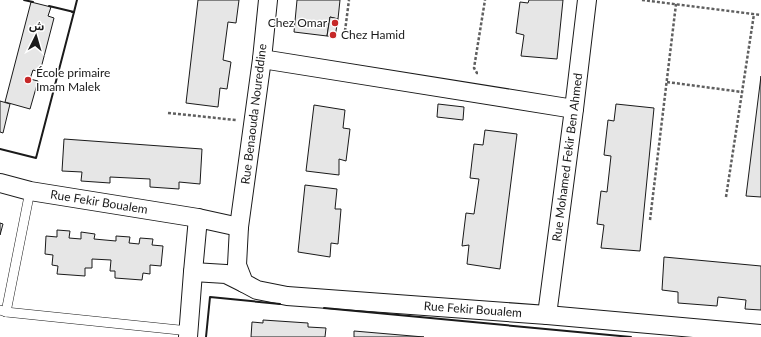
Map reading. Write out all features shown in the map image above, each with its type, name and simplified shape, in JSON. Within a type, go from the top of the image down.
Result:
[{"type":"street","name":"Rue Benaouda Noureddine","points":[[239,227],[262,59],[268,0]]},
{"type":"street","name":"Rue Mohamed Fekir Ben Ahmed","points":[[547,315],[587,0]]},
{"type":"street","points":[[262,59],[574,109]]},
{"type":"street","name":"Rue Fekir Boualem","points":[[0,183],[30,191],[198,218],[239,227]]},
{"type":"street","points":[[188,334],[198,218]]},
{"type":"street","points":[[239,227],[236,265],[244,283]]},
{"type":"street","name":"Rue Fekir Boualem","points":[[193,272],[226,274],[257,290],[287,296],[547,315],[689,332],[761,334]]},
{"type":"lane","points":[[30,191],[3,311],[188,334]]},
{"type":"path","points":[[345,31],[349,0]]},
{"type":"path","points":[[484,74],[477,72],[474,68],[485,0]]},
{"type":"path","points":[[642,0],[761,15]]},
{"type":"path","points":[[650,220],[676,4]]},
{"type":"path","points":[[726,197],[754,14]]},
{"type":"path","points":[[667,82],[742,92]]},
{"type":"path","points":[[168,113],[240,121]]},
{"type":"building","points":[[198,0],[239,0],[236,23],[228,22],[223,60],[231,62],[227,89],[220,88],[218,107],[186,103]]},
{"type":"building","points":[[297,0],[340,0],[338,19],[330,17],[327,36],[294,32]]},
{"type":"building","points":[[529,0],[563,0],[557,59],[521,56],[524,35],[516,33],[520,2],[528,3]]},
{"type":"building","points":[[31,2],[51,7],[48,16],[54,18],[40,72],[33,70],[30,79],[38,81],[30,109],[5,102]]},
{"type":"building","points":[[330,17],[338,19],[335,37],[327,36]]},
{"type":"building","points":[[761,76],[761,197],[746,196]]},
{"type":"building","points":[[0,101],[10,104],[3,133],[0,132]]},
{"type":"building","points":[[438,104],[464,107],[463,120],[437,117]]},
{"type":"building","points":[[616,104],[654,108],[640,251],[601,248],[604,225],[597,224],[601,191],[607,192],[611,156],[604,155],[608,120],[614,121]]},
{"type":"building","points":[[314,105],[345,110],[343,128],[350,129],[346,161],[339,159],[339,175],[306,171]]},
{"type":"building","points":[[485,130],[517,134],[500,269],[467,264],[469,245],[462,246],[466,213],[474,214],[479,179],[470,178],[474,144],[483,145]]},
{"type":"building","points":[[64,139],[202,149],[200,184],[179,182],[179,189],[150,187],[150,179],[110,177],[110,183],[81,181],[82,172],[62,171]]},
{"type":"building","points":[[305,185],[337,189],[335,209],[341,209],[338,244],[331,243],[330,257],[298,252]]},
{"type":"building","points":[[0,223],[3,224],[0,235]]},
{"type":"building","points":[[57,230],[70,231],[69,238],[81,239],[81,232],[95,234],[94,239],[116,241],[116,236],[130,237],[129,243],[139,244],[140,238],[153,239],[152,245],[163,246],[161,266],[150,265],[150,274],[143,273],[142,280],[115,278],[115,271],[110,271],[111,260],[92,259],[92,268],[85,268],[85,276],[57,274],[58,266],[52,265],[53,255],[45,254],[46,236],[57,237]]},
{"type":"building","points":[[664,257],[761,266],[761,310],[745,309],[746,300],[718,297],[717,306],[678,303],[678,292],[662,290]]},
{"type":"building","points":[[263,320],[308,323],[308,327],[326,328],[325,337],[251,337],[252,322],[263,323]]},
{"type":"building","points":[[354,331],[424,337],[354,337]]},
{"type":"wall","points":[[24,0],[33,2]]},
{"type":"wall","points":[[72,12],[74,12],[77,0]]},
{"type":"wall","points":[[0,149],[36,158],[74,12],[49,6]]},
{"type":"wall","points":[[206,337],[210,297],[280,304]]},
{"type":"wall","points":[[324,308],[631,337]]},
{"type":"place","name":"Chez Omar","points":[[335,23]]},
{"type":"place","name":"Chez Hamid","points":[[333,35]]},
{"type":"place","name":"École primaire Imam Malek","points":[[28,80]]}]
